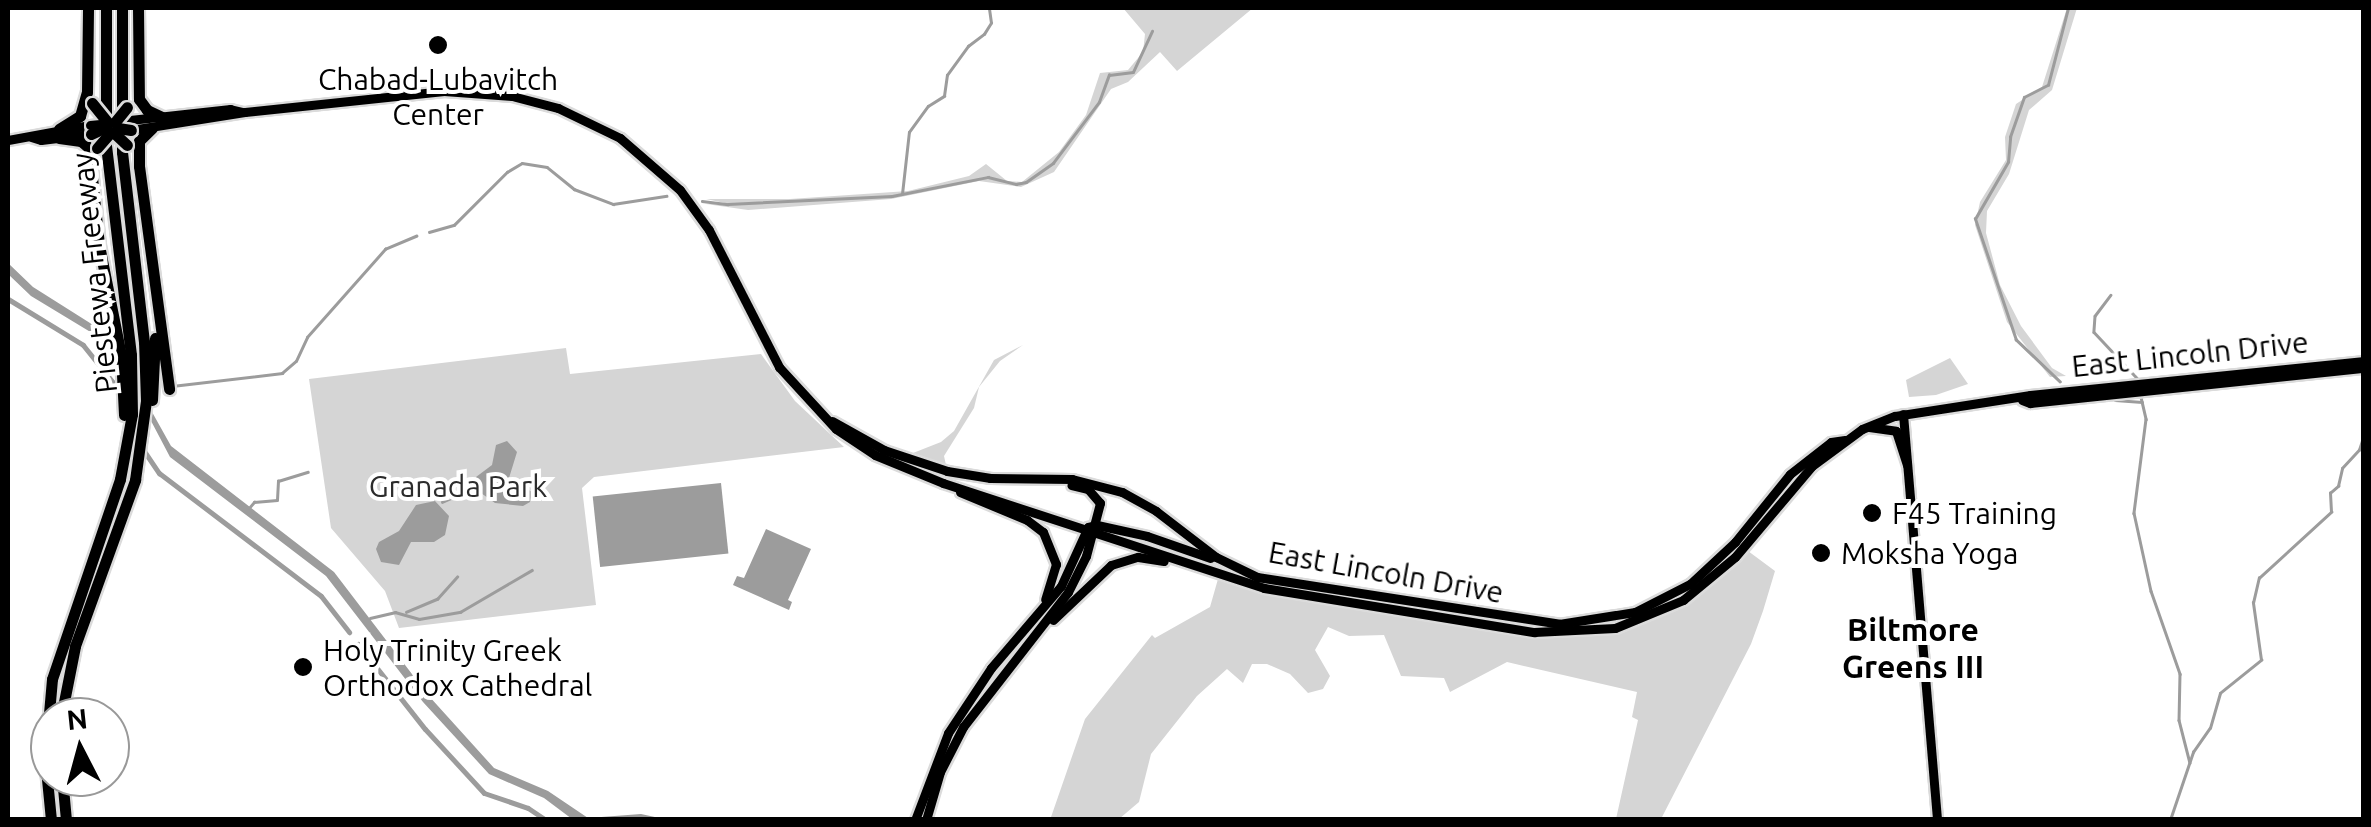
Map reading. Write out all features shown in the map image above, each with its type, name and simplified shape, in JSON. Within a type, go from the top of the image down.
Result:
[{"type":"highway","points":[[88,8],[90,98],[80,116],[59,133],[86,144],[91,166],[99,246],[120,344],[130,450]]},
{"type":"highway","name":"Piestewa Freeway","points":[[51,820],[45,748],[52,680],[130,450],[132,356],[106,145],[106,8]]},
{"type":"highway","name":"Piestewa Freeway","points":[[122,8],[122,152],[150,374]]},
{"type":"highway","points":[[138,8],[136,86],[144,107],[162,116]]},
{"type":"highway","points":[[91,166],[97,148],[116,125],[136,86]]},
{"type":"highway","points":[[90,98],[116,125],[139,166]]},
{"type":"highway","points":[[90,130],[116,125]]},
{"type":"highway","points":[[152,128],[139,141],[139,166],[168,389]]},
{"type":"highway","points":[[130,450],[150,374],[148,246]]},
{"type":"highway","name":"Piestewa Freeway","points":[[66,697],[75,646],[137,472],[130,450]]},
{"type":"main road","name":"East Lincoln Drive","points":[[245,112],[460,91],[536,101],[591,122],[636,149],[680,190],[703,220],[773,358],[797,390],[848,440],[884,460],[1222,576],[1264,588],[1366,605],[1459,615]]},
{"type":"main road","points":[[116,125],[230,109],[245,112]]},
{"type":"main road","points":[[116,125],[152,128],[245,112]]},
{"type":"main road","points":[[8,140],[90,130]]},
{"type":"main road","name":"East Lincoln Drive","points":[[830,420],[884,450],[931,467],[981,478],[1072,479],[1122,492],[1156,510],[1227,564],[1275,581],[1564,634],[1603,630],[1652,616],[1683,600],[1717,575],[1797,480],[1844,440],[1866,427],[1903,414],[2022,400],[2030,403],[2364,360]]},
{"type":"main road","name":"East Lincoln Drive","points":[[2135,388],[2364,368]]},
{"type":"main road","points":[[1903,414],[1937,820]]},
{"type":"main road","points":[[1866,427],[1896,431],[1901,456],[1908,466]]},
{"type":"main road","name":"East Lincoln Drive","points":[[1509,623],[1602,620],[1674,594],[1719,560],[1790,474],[1831,442],[1844,440]]},
{"type":"main road","points":[[942,768],[969,718],[1068,592],[1100,503],[1088,489],[1019,479]]},
{"type":"main road","points":[[950,484],[966,496],[1032,523],[1051,544],[1056,564],[1053,584],[1026,627]]},
{"type":"main road","points":[[1093,529],[1182,545],[1227,564]]},
{"type":"main road","points":[[916,820],[932,766],[954,723],[1061,586],[1093,529]]},
{"type":"main road","points":[[1022,649],[1097,575],[1120,561],[1150,558],[1222,576]]},
{"type":"main road","points":[[954,723],[969,718]]},
{"type":"main road","points":[[926,820],[954,723]]},
{"type":"green space","points":[[1123,8],[1253,8],[1177,71],[1160,52],[1128,82],[1111,89],[1054,172],[1021,187],[979,181],[891,199],[748,210],[706,204],[734,205],[706,199],[790,199],[908,191],[969,176],[986,164],[1007,181],[1022,182],[1059,152],[1086,115],[1100,73],[1128,70],[1143,52],[1145,34]]},
{"type":"green space","points":[[2067,8],[2077,8],[2052,90],[2029,110],[2009,174],[1987,211],[1986,233],[2000,285],[2021,326],[2052,368],[2066,376],[2050,377],[2007,322],[1975,225],[1980,202],[2006,160],[2005,137],[2016,104],[2042,87]]},
{"type":"green space","points":[[1023,345],[1000,361],[979,387],[974,408],[944,456],[946,465],[913,453],[941,442],[954,431],[994,360]]},
{"type":"green space","name":"Granada Park","points":[[566,348],[570,374],[761,354],[795,401],[844,447],[594,477],[582,488],[596,605],[399,628],[385,591],[331,528],[309,379]]},
{"type":"green space","points":[[1950,358],[1968,384],[1936,395],[1909,397],[1906,380]]},
{"type":"green space","points":[[1748,551],[1775,571],[1763,611],[1751,644],[1661,819],[1616,819],[1638,720],[1632,717],[1637,692],[1507,662],[1450,692],[1444,678],[1401,676],[1384,635],[1349,636],[1328,627],[1315,650],[1330,676],[1323,689],[1308,693],[1290,674],[1267,664],[1252,664],[1243,683],[1227,669],[1197,696],[1151,754],[1139,802],[1119,819],[1050,820],[1085,719],[1152,635],[1155,638],[1210,607],[1218,579],[1279,595],[1450,624],[1580,636],[1660,616],[1705,589]]},
{"type":"shaded area","points":[[8,263],[33,287],[109,335],[171,446],[334,572],[428,695],[494,768],[548,791],[588,818],[641,814],[664,819],[572,819],[544,798],[489,774],[423,702],[326,576],[170,457],[119,360],[102,339],[31,296],[8,274]]},
{"type":"shaded area","points":[[507,441],[517,452],[509,478],[532,492],[530,502],[523,506],[495,503],[474,488],[476,477],[492,465],[496,445]]},
{"type":"shaded area","points":[[721,483],[728,554],[600,567],[593,496]]},
{"type":"shaded area","points":[[435,501],[449,516],[445,535],[434,542],[411,542],[399,565],[381,562],[376,549],[379,542],[399,531],[416,505]]},
{"type":"shaded area","points":[[766,529],[811,549],[788,600],[792,602],[789,610],[733,585],[737,576],[744,578]]},
{"type":"waterway","points":[[902,194],[909,132],[928,106],[944,96],[947,75],[991,23],[989,8]]},
{"type":"waterway","points":[[2060,382],[2016,340],[1975,219],[2008,162],[2010,137],[2024,97],[2048,85],[2068,8]]},
{"type":"waterway","points":[[702,201],[728,204],[892,196],[988,177],[1016,184],[1026,182],[1053,163],[1099,102],[1109,75],[1133,72],[1152,31]]},
{"type":"waterway","points":[[429,232],[454,225],[507,172],[522,163],[547,167],[574,189],[613,204],[666,196]]},
{"type":"waterway","points":[[172,386],[282,373],[296,361],[307,337],[385,249],[416,236]]},
{"type":"waterway","points":[[2111,295],[2095,316],[2094,332],[2138,379]]},
{"type":"waterway","points":[[8,299],[83,345],[119,390]]},
{"type":"waterway","points":[[2141,397],[2146,419],[2134,513],[2151,591],[2180,674],[2179,720],[2190,763]]},
{"type":"waterway","points":[[2115,400],[2142,402]]},
{"type":"waterway","points":[[2170,820],[2193,752],[2210,728],[2220,693],[2261,660],[2253,603],[2259,578],[2331,512],[2330,493],[2338,486],[2342,468],[2359,450],[2364,435]]},
{"type":"waterway","points":[[144,451],[159,473],[321,596],[349,632]]},
{"type":"waterway","points":[[249,508],[254,502],[277,500],[278,481],[308,472]]},
{"type":"waterway","points":[[442,502],[474,488]]},
{"type":"waterway","points":[[370,618],[395,612],[419,619],[460,612],[532,570]]},
{"type":"waterway","points":[[406,612],[437,599],[457,577]]},
{"type":"waterway","points":[[358,644],[425,729],[484,793],[528,808],[546,820]]},
{"type":"place","name":"Chabad-Lubavitch Center","points":[[438,45]]},
{"type":"place","name":"F45 Training","points":[[1872,513]]},
{"type":"place","name":"Moksha Yoga","points":[[1821,553]]},
{"type":"place","name":"Holy Trinity Greek Orthodox Cathedral","points":[[303,667]]},
{"type":"district","name":"Biltmore Greens III","points":[[1913,648]]}]
